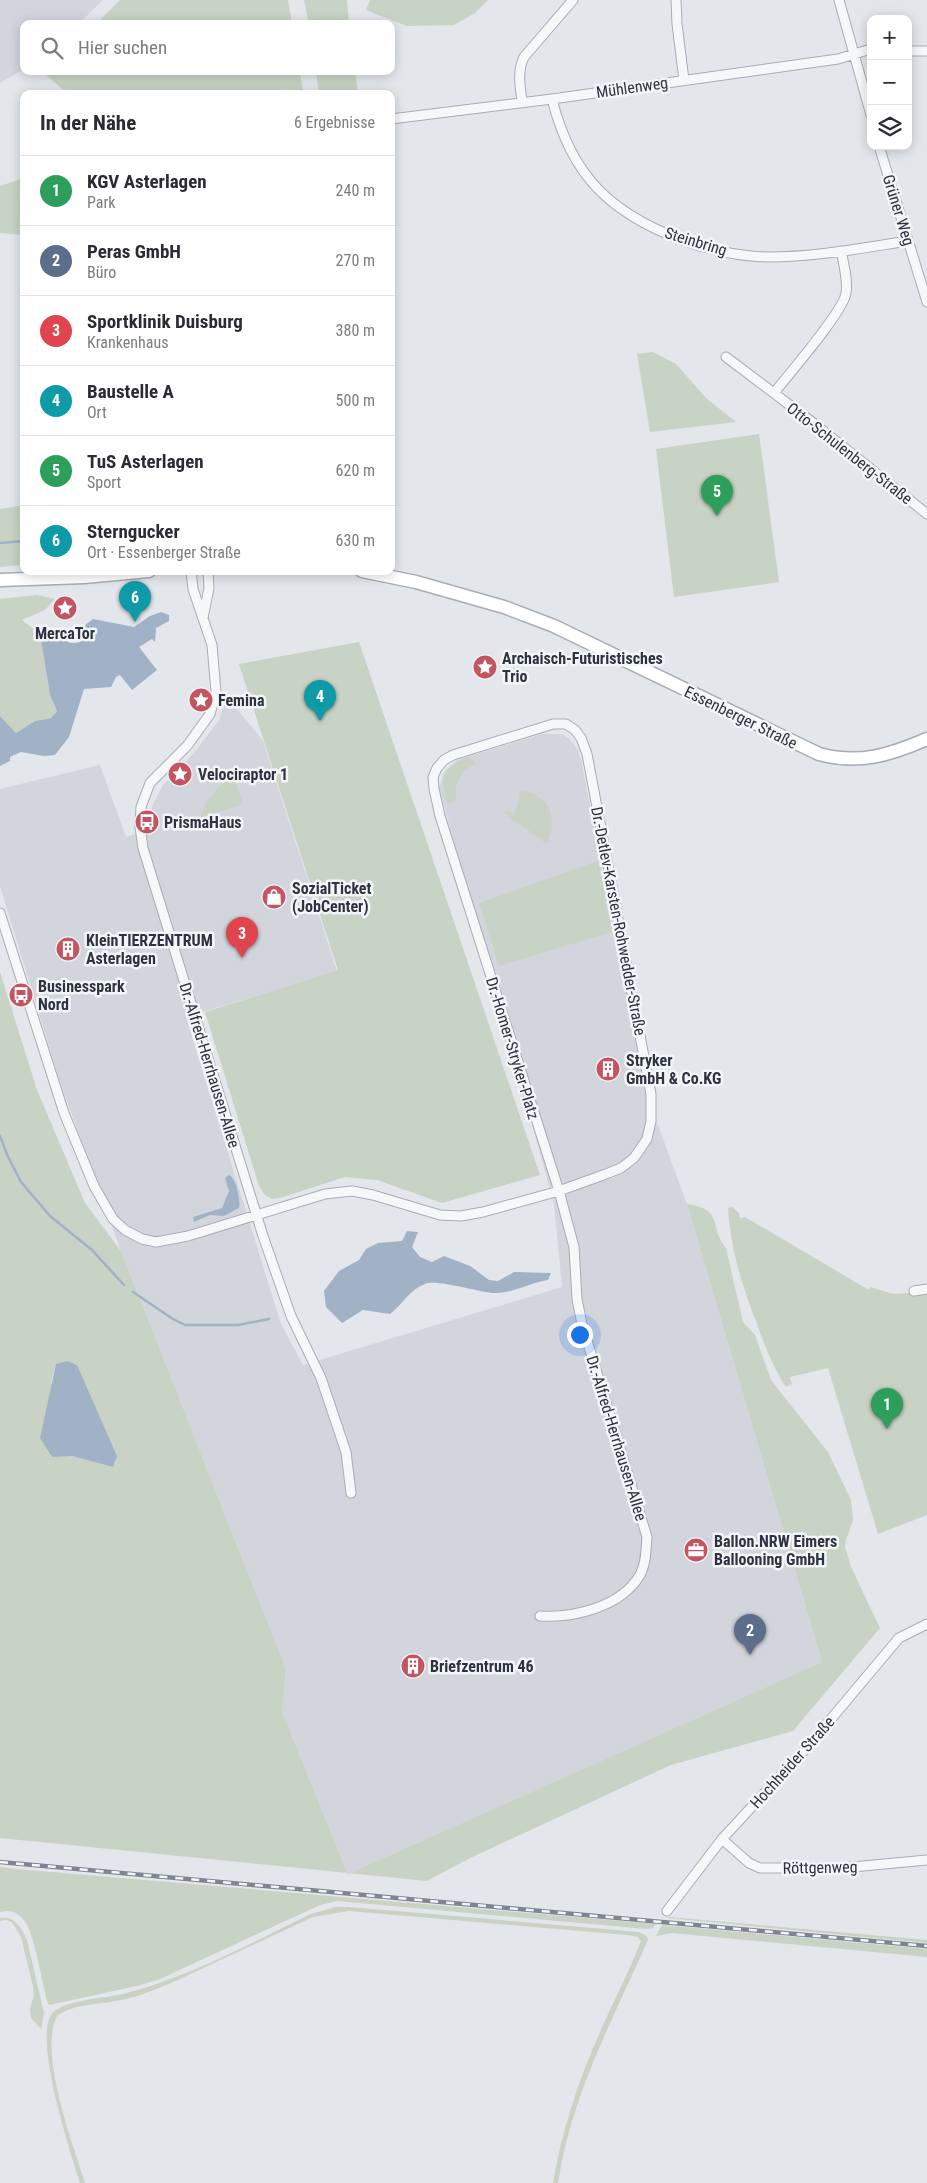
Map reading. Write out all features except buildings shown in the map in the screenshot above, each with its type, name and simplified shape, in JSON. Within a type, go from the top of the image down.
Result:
[{"type":"main road","points":[[0,580],[106,575]]},
{"type":"main road","name":"Essenberger Straße","points":[[387,575],[504,607],[554,626],[819,754],[839,760],[859,759],[888,753],[927,739]]},
{"type":"street","points":[[522,101],[519,77],[522,62],[573,0]]},
{"type":"street","points":[[676,0],[684,80]]},
{"type":"street","points":[[839,0],[868,105]]},
{"type":"street","name":"Mühlenweg","points":[[395,118],[522,101],[552,99],[838,59],[867,49]]},
{"type":"street","points":[[912,50],[927,52]]},
{"type":"street","name":"Steinbring","points":[[552,99],[566,142],[597,188],[635,218],[660,231],[689,242],[741,254],[767,257],[815,255],[908,242]]},
{"type":"street","name":"Grüner Weg","points":[[880,150],[927,302]]},
{"type":"street","name":"Otto-Schulenberg-Straße","points":[[774,393],[838,312],[846,295],[846,278],[841,252]]},
{"type":"street","name":"Otto-Schulenberg-Straße","points":[[726,357],[927,514]]},
{"type":"street","name":"Dr.-Alfred-Herrhausen-Allee","points":[[191,575],[193,589],[212,645],[216,692],[210,714],[187,746],[150,783],[141,807],[140,827],[152,880],[257,1215],[291,1316],[321,1378],[343,1442],[351,1494]]},
{"type":"street","points":[[203,619],[209,588],[208,575]]},
{"type":"street","name":"Dr.-Detlev-Karsten-Rohwedder-Straße","points":[[0,913],[64,1113],[94,1186],[113,1219],[142,1239],[156,1242],[188,1236],[325,1194],[352,1191],[373,1195],[440,1215],[461,1216],[483,1212],[559,1191],[621,1168],[634,1158],[647,1140],[651,1121],[651,1094],[587,754],[581,738],[575,730],[566,724],[553,724],[453,754],[437,768],[434,777],[434,789],[440,816],[469,906]]},
{"type":"street","name":"Dr.-Homer-Stryker-Platz","points":[[469,906],[537,1115],[559,1191]]},
{"type":"street","name":"Dr.-Alfred-Herrhausen-Allee","points":[[540,1616],[573,1615],[597,1607],[619,1596],[640,1575],[646,1557],[647,1537],[582,1324],[577,1300],[574,1247],[559,1191]]},
{"type":"street","points":[[914,1291],[927,1289]]},
{"type":"street","name":"Hochheider Straße","points":[[667,1911],[722,1839],[810,1744],[899,1638],[927,1624]]},
{"type":"street","name":"Röttgenweg","points":[[722,1839],[748,1863],[760,1868],[842,1868],[927,1860]]},
{"type":"shaded area","points":[[0,0],[103,0],[82,20],[20,20],[20,71],[0,83]]},
{"type":"shaded area","points":[[224,702],[234,705],[263,741],[337,971],[186,1017],[281,1324],[303,1365],[562,1287],[554,1204],[439,788],[444,772],[457,760],[542,734],[562,734],[569,738],[581,759],[645,1090],[687,1204],[822,1662],[348,1874],[282,1712],[286,1669],[121,1251],[60,1082],[0,886],[0,789],[100,765],[126,837],[150,830],[152,806],[163,785],[194,753],[220,719]]},
{"type":"green space","points":[[120,0],[288,0],[291,20],[100,20]]},
{"type":"green space","points":[[304,0],[347,0],[349,20],[308,20]]},
{"type":"green space","points":[[370,0],[488,0],[475,13],[454,25],[407,26],[366,10]]},
{"type":"green space","points":[[46,75],[301,75],[302,90],[63,90]]},
{"type":"green space","points":[[317,75],[356,75],[357,90],[318,90]]},
{"type":"green space","points":[[20,179],[20,235],[0,233],[0,186]]},
{"type":"green space","points":[[653,352],[676,364],[706,398],[736,422],[650,432],[637,354]]},
{"type":"green space","points":[[759,434],[779,582],[674,597],[656,449]]},
{"type":"green space","points":[[20,506],[20,565],[0,567],[0,509]]},
{"type":"green space","points":[[37,595],[55,599],[45,610],[22,620],[40,634],[50,695],[57,711],[51,718],[35,721],[16,733],[0,716],[0,599]]},
{"type":"green space","points":[[359,642],[540,1175],[442,1203],[377,1180],[345,1177],[280,1198],[272,1199],[265,1195],[259,1186],[205,1012],[338,970],[239,664]]},
{"type":"green space","points":[[469,757],[475,764],[464,771],[456,785],[456,800],[451,803],[447,802],[444,786],[446,774],[454,764]]},
{"type":"green space","points":[[234,776],[243,804],[200,818],[213,794],[222,784]]},
{"type":"green space","points":[[520,791],[539,797],[549,809],[552,825],[547,844],[517,822],[516,824],[504,812],[506,810],[514,814]]},
{"type":"green space","points":[[598,861],[612,932],[499,966],[479,903]]},
{"type":"green space","points":[[0,972],[37,1090],[85,1203],[121,1251],[286,1669],[282,1712],[348,1873],[0,1838]],"holes":[[[56,1364],[105,1431],[117,1456],[113,1467],[72,1456],[51,1382]]]},
{"type":"green space","points":[[687,1204],[699,1206],[711,1215],[726,1248],[743,1322],[755,1335],[771,1380],[828,1452],[851,1500],[853,1520],[845,1547],[851,1567],[880,1628],[793,1731],[671,1765],[468,1859],[427,1881],[350,1873],[822,1662]]},
{"type":"green space","points":[[732,1207],[739,1213],[740,1218],[745,1217],[869,1290],[870,1287],[894,1294],[927,1292],[927,1515],[878,1534],[828,1368],[790,1377],[792,1384],[786,1387],[770,1357],[738,1267],[729,1223],[728,1208]]},
{"type":"green space","points":[[0,1867],[656,1924],[653,1928],[646,1929],[337,1901],[320,1905],[160,1979],[141,1985],[49,2005],[35,1949],[26,1923],[14,1913],[8,1911],[0,1912]]},
{"type":"green space","points":[[335,1907],[639,1932],[647,1936],[648,1940],[583,2089],[564,2151],[558,2183],[553,2183],[561,2144],[572,2106],[592,2050],[641,1941],[638,1937],[349,1911],[313,1917],[169,1984],[145,1993],[121,2000],[72,2009],[57,2016],[52,2032],[54,2075],[59,2099],[85,2183],[80,2183],[62,2124],[47,2051],[47,2031],[50,2017],[54,2011],[72,2003],[123,1994],[171,1979],[218,1959],[311,1914]]},
{"type":"green space","points":[[0,1918],[10,1919],[17,1923],[27,1940],[44,2013],[41,2029],[31,2018],[30,2009],[34,1995],[33,1986],[21,1937],[12,1922],[0,1921]]},
{"type":"green space","points":[[667,1918],[927,1940],[927,1943]]},
{"type":"green space","points":[[662,1925],[927,1949],[927,1957],[672,1933],[656,1936]]},
{"type":"water","points":[[161,612],[169,615],[169,621],[156,628],[155,642],[152,639],[139,647],[157,670],[132,690],[120,675],[116,677],[111,687],[84,689],[69,737],[55,755],[44,756],[21,752],[10,757],[10,761],[0,766],[0,716],[16,733],[35,721],[51,718],[57,711],[50,695],[40,634],[53,632],[65,641],[72,643],[80,642],[84,626],[93,619],[134,627],[150,616]]},
{"type":"water","points":[[229,1175],[234,1180],[239,1208],[224,1216],[210,1215],[194,1222],[193,1217],[222,1208],[229,1191],[225,1178]]},
{"type":"water","points":[[407,1231],[418,1232],[412,1247],[420,1257],[432,1262],[444,1256],[470,1266],[489,1280],[498,1281],[514,1272],[551,1273],[548,1280],[500,1293],[438,1283],[425,1284],[410,1293],[390,1314],[363,1310],[342,1323],[326,1307],[324,1291],[339,1271],[359,1260],[366,1249],[378,1243],[402,1241]]},
{"type":"water","points":[[67,1361],[77,1365],[117,1456],[113,1467],[72,1456],[52,1457],[40,1438],[56,1364]]},
{"type":"waterway","points":[[0,543],[20,541]]},
{"type":"waterway","points":[[0,1136],[21,1182],[50,1216],[92,1250],[124,1285]]},
{"type":"waterway","points":[[133,1292],[185,1325],[238,1325],[269,1319]]},
{"type":"railway","points":[[0,1862],[927,1946]]},
{"type":"place","name":"TuS Asterlagen","points":[[717,516]]},
{"type":"place","name":"MercaTor","points":[[65,608]]},
{"type":"place","name":"Sterngucker","points":[[135,622]]},
{"type":"place","name":"Archaisch-Futuristisches Trio","points":[[485,667]]},
{"type":"place","name":"Femina","points":[[201,700]]},
{"type":"place","name":"Baustelle A","points":[[320,721]]},
{"type":"place","name":"Velociraptor 1","points":[[180,774]]},
{"type":"place","name":"PrismaHaus","points":[[147,822]]},
{"type":"place","name":"SozialTicket (JobCenter)","points":[[274,897]]},
{"type":"place","name":"KleinTIERZENTRUM Asterlagen","points":[[68,949]]},
{"type":"place","name":"Sportklinik Duisburg","points":[[242,958]]},
{"type":"place","name":"Businesspark Nord","points":[[21,995]]},
{"type":"place","name":"Stryker GmbH & Co.KG","points":[[608,1069]]},
{"type":"place","name":"KGV Asterlagen","points":[[887,1429]]},
{"type":"place","name":"Ballon.NRW Eimers Ballooning GmbH","points":[[696,1550]]},
{"type":"place","name":"Peras GmbH","points":[[750,1655]]},
{"type":"place","name":"Briefzentrum 46","points":[[413,1666]]}]
